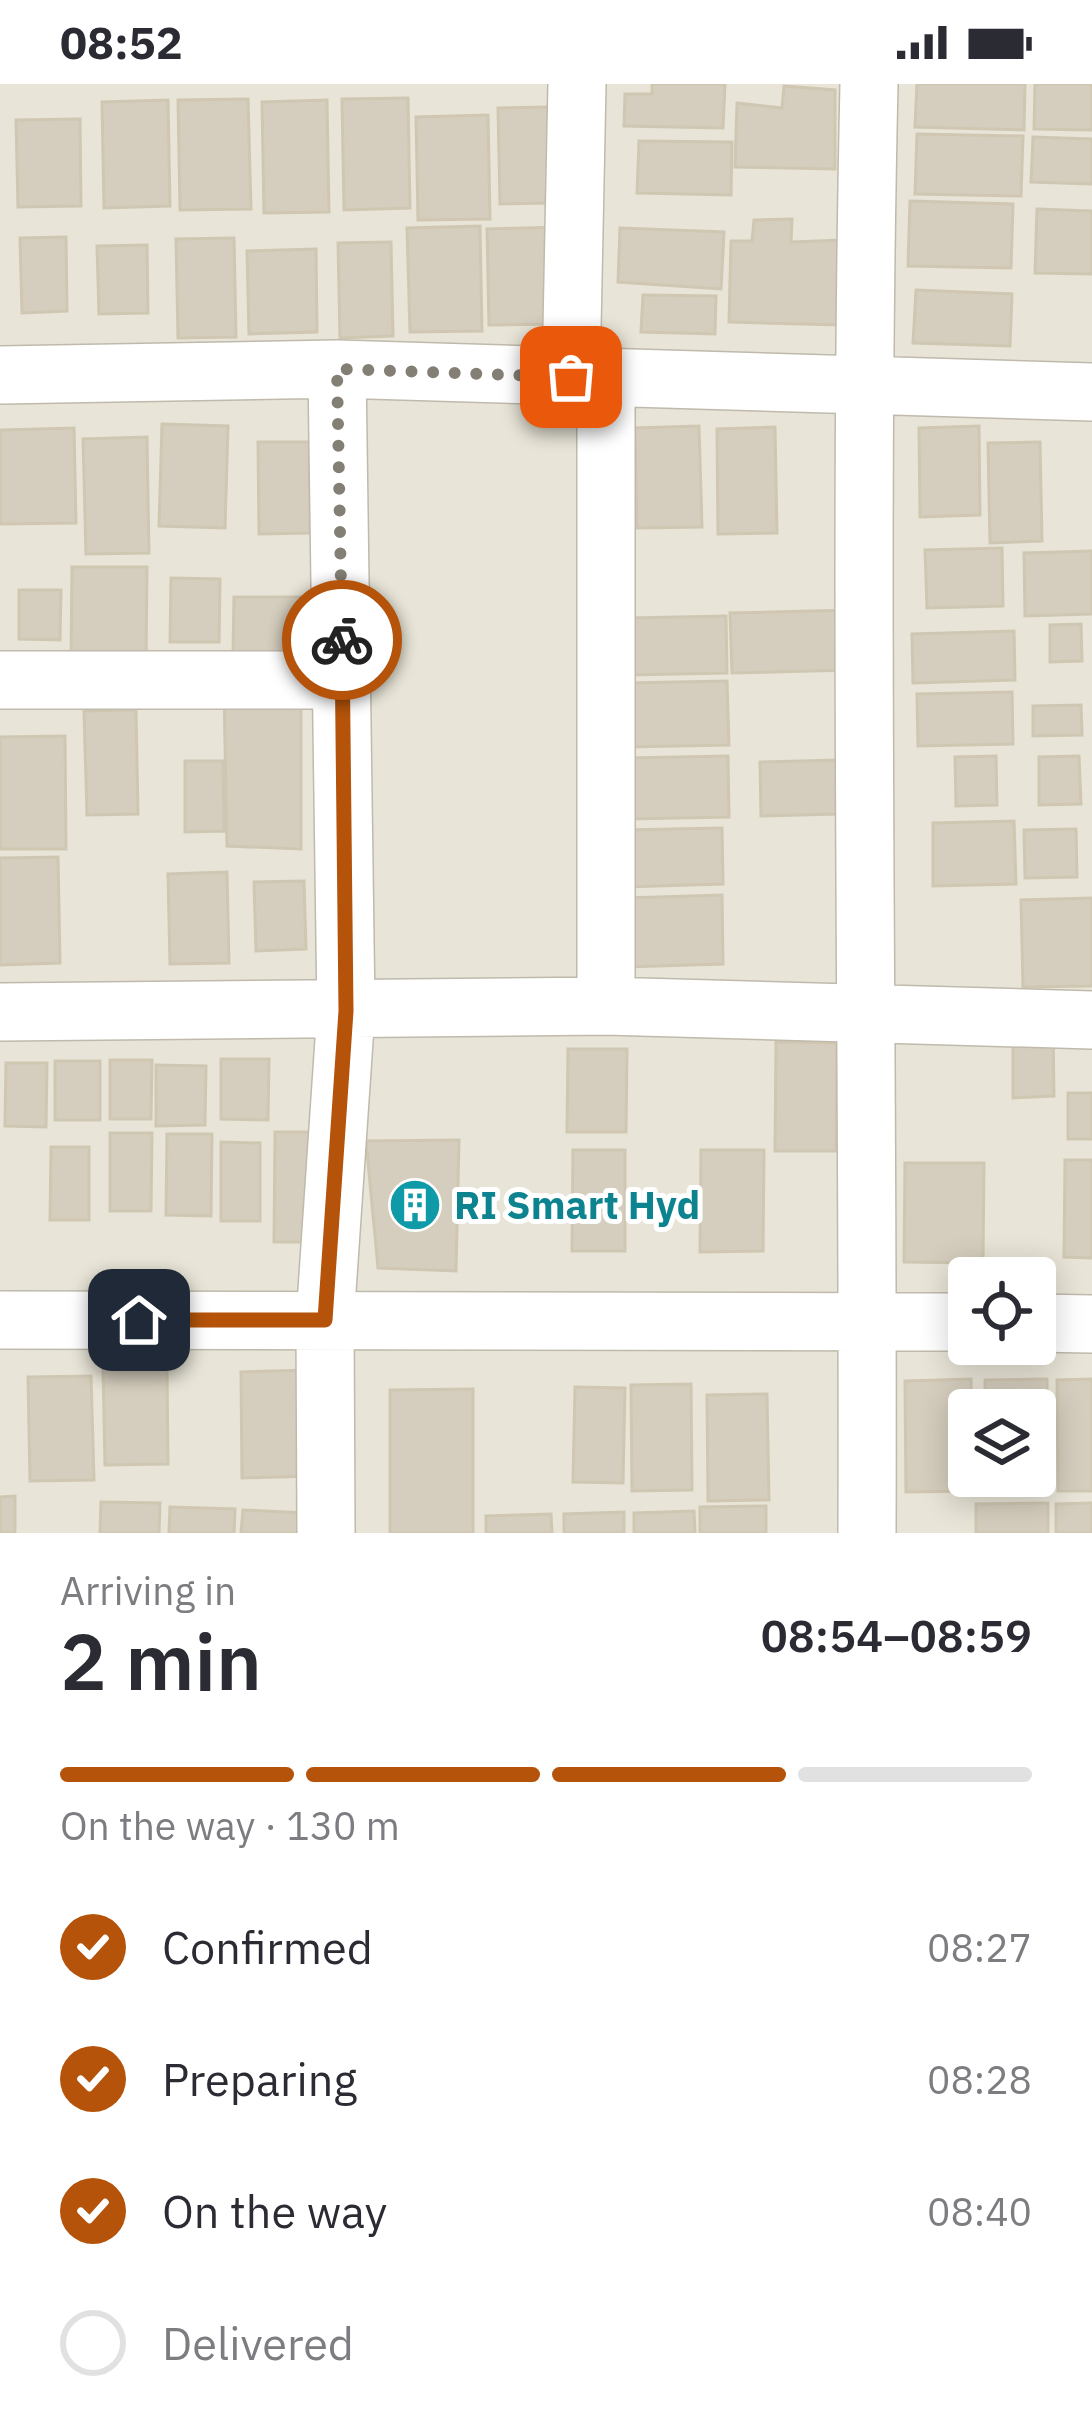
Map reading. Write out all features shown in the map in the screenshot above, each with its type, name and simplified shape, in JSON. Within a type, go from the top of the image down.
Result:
[{"type":"street","points":[[577,84],[605,1006]]},
{"type":"street","points":[[867,1533],[869,1014],[862,386],[869,84]]},
{"type":"street","points":[[326,1533],[325,1320],[346,1011],[337,369]]},
{"type":"street","points":[[0,375],[337,369],[1092,392]]},
{"type":"street","points":[[0,680],[343,680]]},
{"type":"street","points":[[0,1012],[605,1006],[1092,1020]]},
{"type":"street","points":[[0,1320],[948,1322]]},
{"type":"street","points":[[1056,1323],[1092,1324]]},
{"type":"shaded area","points":[[0,84],[1092,84],[1092,1533],[0,1533]]},
{"type":"building","points":[[652,84],[725,84],[723,128],[624,126],[625,94],[652,94]]},
{"type":"building","points":[[917,84],[1025,84],[1024,130],[915,127]]},
{"type":"building","points":[[1035,84],[1092,84],[1092,130],[1034,129]]},
{"type":"building","points":[[784,86],[835,90],[835,169],[735,167],[737,103],[782,108]]},
{"type":"building","points":[[408,98],[410,208],[344,210],[342,99]]},
{"type":"building","points":[[248,99],[251,209],[180,210],[178,100]]},
{"type":"building","points":[[168,100],[170,206],[104,208],[102,102]]},
{"type":"building","points":[[327,100],[329,212],[264,213],[262,102]]},
{"type":"building","points":[[549,107],[551,203],[500,204],[498,108]]},
{"type":"building","points":[[488,115],[490,219],[418,220],[416,117]]},
{"type":"building","points":[[80,119],[81,206],[18,207],[16,120]]},
{"type":"building","points":[[917,134],[1023,136],[1021,196],[915,194]]},
{"type":"building","points":[[1033,137],[1092,139],[1092,184],[1031,182]]},
{"type":"building","points":[[639,141],[732,142],[731,195],[637,193]]},
{"type":"building","points":[[910,201],[1013,204],[1011,268],[908,266]]},
{"type":"building","points":[[1037,209],[1092,211],[1092,274],[1035,273]]},
{"type":"building","points":[[792,219],[791,242],[841,240],[840,325],[729,322],[731,241],[752,241],[754,220]]},
{"type":"building","points":[[480,226],[482,331],[410,332],[407,228]]},
{"type":"building","points":[[558,227],[560,324],[489,325],[487,229]]},
{"type":"building","points":[[620,228],[724,232],[721,289],[618,282]]},
{"type":"building","points":[[66,237],[67,311],[22,313],[20,238]]},
{"type":"building","points":[[234,238],[236,337],[178,338],[176,239]]},
{"type":"building","points":[[391,242],[393,336],[340,338],[338,243]]},
{"type":"building","points":[[147,245],[148,313],[99,314],[97,246]]},
{"type":"building","points":[[316,249],[317,332],[249,334],[247,251]]},
{"type":"building","points":[[916,290],[1012,294],[1010,346],[913,343]]},
{"type":"building","points":[[643,295],[716,296],[715,334],[641,332]]},
{"type":"building","points":[[162,424],[228,426],[225,528],[159,526]]},
{"type":"building","points":[[699,426],[702,527],[637,528],[635,428]]},
{"type":"building","points":[[979,426],[980,515],[920,517],[919,428]]},
{"type":"building","points":[[775,427],[777,533],[718,534],[717,429]]},
{"type":"building","points":[[74,428],[76,523],[0,524],[0,430]]},
{"type":"building","points":[[147,437],[149,553],[86,554],[83,439]]},
{"type":"building","points":[[258,442],[309,442],[310,533],[259,534]]},
{"type":"building","points":[[1040,442],[1042,541],[990,543],[988,443]]},
{"type":"building","points":[[1002,548],[1003,606],[927,608],[925,550]]},
{"type":"building","points":[[1092,551],[1092,614],[1025,616],[1024,553]]},
{"type":"building","points":[[72,567],[147,567],[146,662],[71,661]]},
{"type":"building","points":[[171,578],[220,579],[219,642],[170,642]]},
{"type":"building","points":[[19,590],[61,590],[60,640],[19,639]]},
{"type":"building","points":[[234,597],[314,597],[314,655],[233,655]]},
{"type":"building","points":[[850,610],[851,670],[732,673],[730,613]]},
{"type":"building","points":[[726,616],[727,673],[630,675],[629,618]]},
{"type":"building","points":[[1081,624],[1082,661],[1050,662],[1050,625]]},
{"type":"building","points":[[1014,631],[1015,680],[913,683],[912,634]]},
{"type":"building","points":[[727,681],[729,745],[627,747],[626,683]]},
{"type":"building","points":[[1012,692],[1013,744],[918,746],[917,694]]},
{"type":"building","points":[[224,693],[301,695],[301,849],[227,846]]},
{"type":"building","points":[[1081,705],[1082,735],[1033,736],[1033,706]]},
{"type":"building","points":[[136,710],[138,814],[87,815],[84,711]]},
{"type":"building","points":[[65,736],[66,849],[0,849],[0,737]]},
{"type":"building","points":[[728,756],[729,817],[628,819],[627,758]]},
{"type":"building","points":[[996,756],[997,805],[956,806],[955,757]]},
{"type":"building","points":[[1079,756],[1081,804],[1039,805],[1039,757]]},
{"type":"building","points":[[837,760],[838,814],[761,816],[760,762]]},
{"type":"building","points":[[185,761],[223,761],[224,831],[185,832]]},
{"type":"building","points":[[1014,821],[1016,884],[933,886],[933,823]]},
{"type":"building","points":[[722,828],[723,884],[624,887],[622,830]]},
{"type":"building","points":[[1076,829],[1077,877],[1025,878],[1024,830]]},
{"type":"building","points":[[58,857],[60,963],[0,965],[0,858]]},
{"type":"building","points":[[227,872],[229,963],[170,964],[168,874]]},
{"type":"building","points":[[304,881],[306,949],[256,951],[254,882]]},
{"type":"building","points":[[722,895],[723,964],[626,967],[625,898]]},
{"type":"building","points":[[1092,898],[1092,986],[1023,987],[1021,900]]},
{"type":"building","points":[[1053,1027],[1054,1096],[1013,1098],[1013,1028]]},
{"type":"building","points":[[776,1042],[837,1043],[836,1151],[775,1151]]},
{"type":"building","points":[[568,1049],[627,1049],[626,1132],[567,1132]]},
{"type":"building","points":[[221,1059],[269,1059],[268,1120],[221,1119]]},
{"type":"building","points":[[110,1060],[152,1060],[151,1119],[110,1119]]},
{"type":"building","points":[[55,1061],[100,1061],[100,1120],[55,1120]]},
{"type":"building","points":[[6,1063],[47,1063],[46,1127],[5,1126]]},
{"type":"building","points":[[156,1065],[206,1066],[205,1125],[156,1126]]},
{"type":"building","points":[[1068,1093],[1092,1093],[1092,1139],[1068,1139]]},
{"type":"building","points":[[275,1132],[320,1132],[318,1242],[274,1242]]},
{"type":"building","points":[[110,1133],[152,1133],[151,1211],[110,1211]]},
{"type":"building","points":[[167,1134],[212,1134],[211,1216],[166,1215]]},
{"type":"building","name":"RI Smart Hyd","points":[[459,1140],[456,1271],[378,1268],[366,1141]]},
{"type":"building","points":[[221,1142],[260,1143],[260,1221],[221,1221]]},
{"type":"building","points":[[51,1147],[89,1147],[89,1220],[50,1220]]},
{"type":"building","points":[[573,1150],[625,1150],[625,1251],[572,1251]]},
{"type":"building","points":[[701,1150],[764,1150],[763,1251],[700,1252]]},
{"type":"building","points":[[1065,1160],[1092,1160],[1092,1258],[1064,1257]]},
{"type":"building","points":[[905,1163],[984,1163],[983,1257],[904,1262]]},
{"type":"building","points":[[167,1367],[168,1464],[105,1465],[103,1368]]},
{"type":"building","points":[[309,1370],[310,1476],[242,1478],[241,1372]]},
{"type":"building","points":[[91,1376],[94,1480],[30,1481],[28,1377]]},
{"type":"building","points":[[971,1379],[971,1389],[948,1389],[948,1491],[906,1492],[905,1381]]},
{"type":"building","points":[[1047,1379],[1047,1389],[985,1389],[985,1380]]},
{"type":"building","points":[[1092,1379],[1092,1491],[1058,1491],[1057,1380]]},
{"type":"building","points":[[691,1384],[692,1490],[632,1491],[631,1385]]},
{"type":"building","points":[[575,1387],[625,1388],[623,1483],[573,1482]]},
{"type":"building","points":[[473,1389],[473,1533],[390,1533],[390,1390]]},
{"type":"building","points":[[767,1394],[769,1500],[708,1501],[707,1395]]},
{"type":"building","points":[[15,1496],[15,1533],[0,1533],[0,1497]]},
{"type":"building","points":[[101,1502],[160,1503],[159,1533],[100,1533]]},
{"type":"building","points":[[1048,1503],[1048,1533],[976,1533],[976,1504]]},
{"type":"building","points":[[1092,1503],[1092,1533],[1056,1533],[1056,1504]]},
{"type":"building","points":[[766,1506],[766,1533],[700,1533],[700,1507]]},
{"type":"building","points":[[170,1507],[235,1509],[234,1533],[169,1533]]},
{"type":"building","points":[[243,1510],[307,1513],[306,1533],[241,1533]]},
{"type":"building","points":[[694,1511],[695,1533],[634,1533],[634,1513]]},
{"type":"building","points":[[624,1512],[624,1533],[564,1533],[564,1514]]},
{"type":"building","points":[[551,1514],[552,1533],[486,1533],[486,1516]]},
{"type":"way so far","points":[[342,640],[337,369],[571,377]]},
{"type":"place","name":"RI Smart Hyd","points":[[415,1205]]},
{"type":"route","points":[[139,1320],[325,1320],[346,1011],[342,640]]}]
